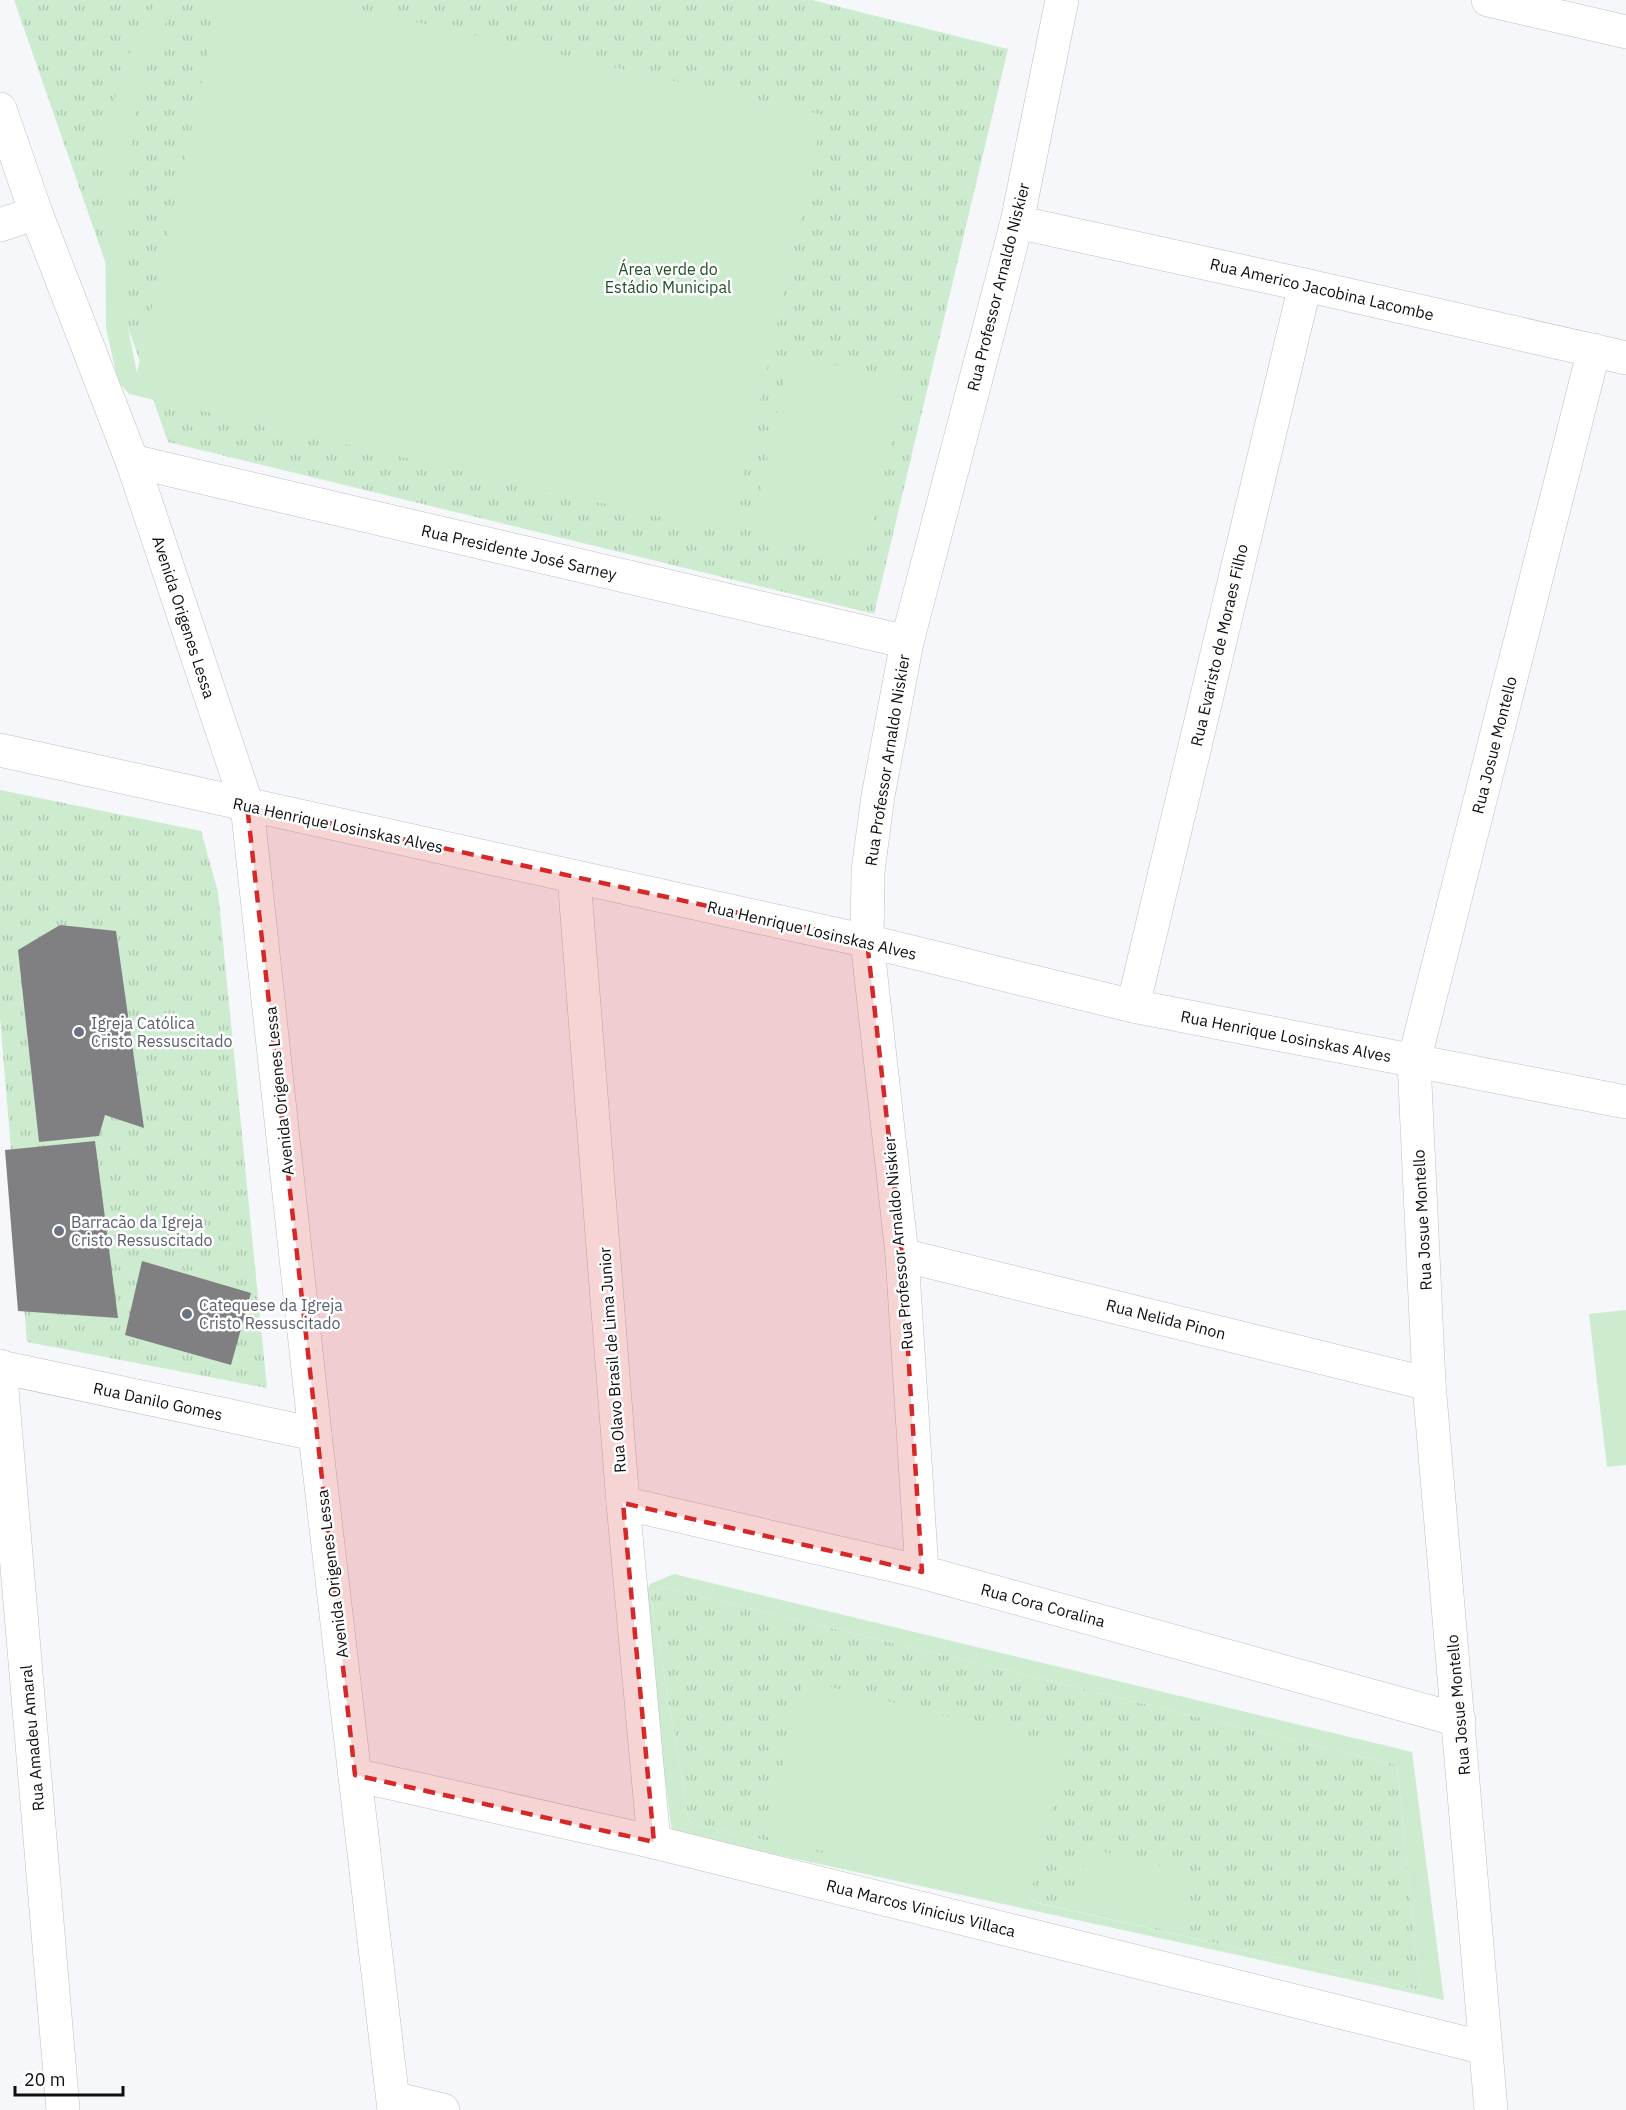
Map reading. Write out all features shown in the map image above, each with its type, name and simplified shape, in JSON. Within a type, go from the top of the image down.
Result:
[{"type":"street","name":"Rua Professor Arnaldo Niskier","points":[[922,1572],[902,1255],[867,942],[868,871],[878,796],[907,642],[1017,222],[1062,0]]},
{"type":"street","points":[[1488,0],[1559,8],[1626,32]]},
{"type":"street","name":"Avenida Origenes Lessa","points":[[0,109],[36,213],[132,461],[247,805],[315,1434],[394,2104]]},
{"type":"street","points":[[0,225],[36,213]]},
{"type":"street","name":"Rua Americo Jacobina Lacombe","points":[[1017,222],[1626,358]]},
{"type":"street","name":"Rua Evaristo de Moraes Filho","points":[[1132,1006],[1305,285]]},
{"type":"street","name":"Rua Josue Montello","points":[[1491,2110],[1430,1384],[1414,1061],[1594,351]]},
{"type":"street","name":"Rua Presidente José Sarney","points":[[132,461],[907,642]]},
{"type":"street","name":"Rua Henrique Losinskas Alves","points":[[0,750],[867,942],[1132,1006],[1626,1102]]},
{"type":"street","name":"Rua Olavo Brasil de Lima Junior","points":[[574,877],[623,1503],[654,1842]]},
{"type":"street","name":"Rua Nelida Pinon","points":[[902,1255],[1430,1384]]},
{"type":"street","name":"Rua Danilo Gomes","points":[[0,1366],[315,1434]]},
{"type":"street","name":"Rua Amadeu Amaral","points":[[0,1366],[63,2110]]},
{"type":"street","name":"Rua Cora Coralina","points":[[623,1503],[922,1572],[1459,1720]]},
{"type":"street","name":"Rua Marcos Vinicius Villaca","points":[[355,1775],[654,1842],[1485,2048]]},
{"type":"street","points":[[394,2104],[443,2110]]},
{"type":"highlighted area","points":[[247,805],[867,941],[902,1255],[922,1572],[623,1503],[654,1842],[355,1775]]},
{"type":"green space","name":"Área verde do Estádio Municipal","points":[[14,0],[812,0],[1008,49],[874,614],[168,442]]},
{"type":"green space","points":[[158,0],[184,0],[164,25],[146,68],[131,134],[125,313],[137,373],[220,0],[320,0],[823,115],[731,533],[129,394],[118,381],[106,328],[105,196],[110,116],[125,63],[149,13]]},
{"type":"green space","points":[[790,355],[905,381],[865,558],[751,532]]},
{"type":"green space","points":[[0,790],[201,831],[218,892],[267,1388],[27,1342],[0,1018]]},
{"type":"green space","points":[[1626,1310],[1626,1465],[1607,1467],[1589,1314]]},
{"type":"green space","points":[[674,1574],[1412,1752],[1444,2000],[672,1832],[642,1598],[650,1584]],"holes":[[[662,1587],[1397,1765],[1420,1990],[1029,1901],[1067,1747],[804,1680],[765,1836],[932,1878],[689,1823],[651,1597],[654,1591]]]},
{"type":"green space","points":[[662,1587],[1397,1765],[1420,1990],[689,1823],[651,1597],[654,1591]]},
{"type":"green space","points":[[1088,1848],[1192,1873],[1177,1933],[1073,1908]]},
{"type":"building","name":"Igreja Católica Cristo Ressuscitado","points":[[60,925],[116,931],[144,1128],[105,1115],[99,1136],[39,1142],[18,950]]},
{"type":"building","name":"Barracão da Igreja Cristo Ressuscitado","points":[[95,1141],[118,1318],[18,1311],[5,1150]]},
{"type":"building","name":"Catequese da Igreja Cristo Ressuscitado","points":[[142,1261],[251,1293],[231,1365],[125,1335]]},
{"type":"place","name":"Igreja Católica Cristo Ressuscitado","points":[[79,1032]]},
{"type":"place","name":"Barracão da Igreja Cristo Ressuscitado","points":[[59,1231]]},
{"type":"place","name":"Catequese da Igreja Cristo Ressuscitado","points":[[187,1314]]}]
